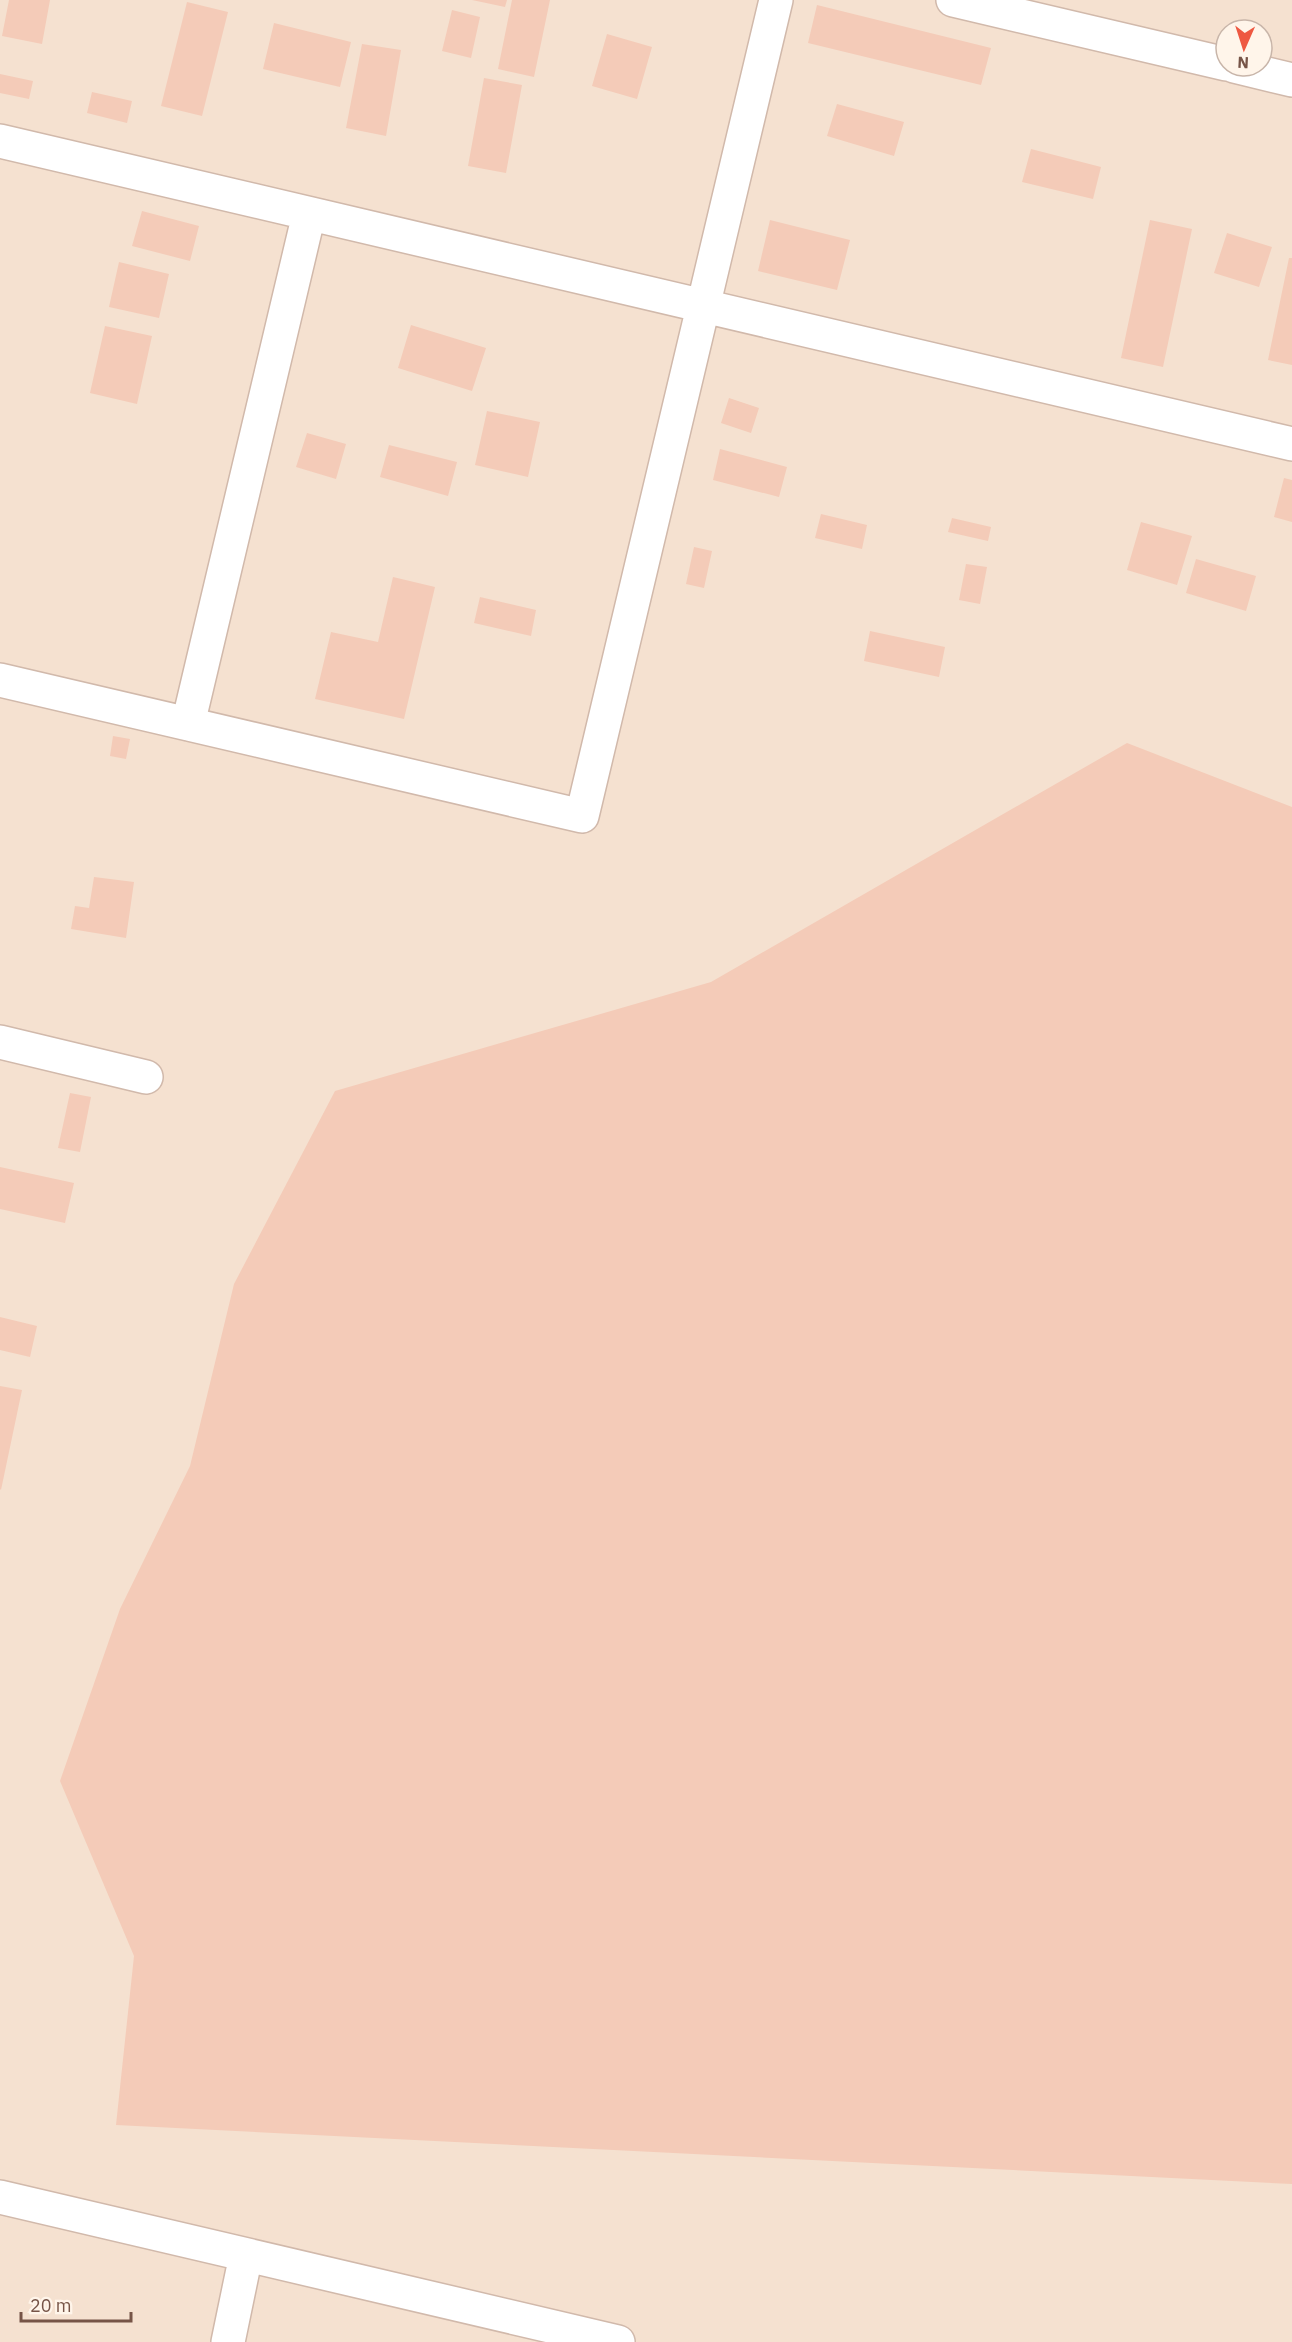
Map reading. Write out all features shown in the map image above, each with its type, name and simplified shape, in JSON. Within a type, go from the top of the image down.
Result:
[{"type":"street","points":[[0,680],[582,816],[776,0]]},
{"type":"street","points":[[953,0],[1214,61]]},
{"type":"street","points":[[1274,76],[1292,80]]},
{"type":"street","points":[[0,141],[1292,444]]},
{"type":"street","points":[[188,724],[309,214]]},
{"type":"street","points":[[0,1042],[146,1077]]},
{"type":"street","points":[[0,2197],[246,2255],[544,2333],[618,2342]]},
{"type":"street","points":[[228,2342],[246,2255]]},
{"type":"shaded area","points":[[0,0],[1292,0],[1292,2342],[0,2342]]},
{"type":"building","points":[[9,0],[50,0],[42,44],[2,36]]},
{"type":"building","points":[[472,0],[507,0],[505,7]]},
{"type":"building","points":[[512,0],[550,0],[534,77],[498,69]]},
{"type":"building","points":[[187,2],[228,12],[202,116],[161,106]]},
{"type":"building","points":[[817,5],[991,48],[981,85],[808,43]]},
{"type":"building","points":[[452,10],[480,17],[471,58],[442,51]]},
{"type":"building","points":[[274,23],[351,42],[340,87],[263,69]]},
{"type":"building","points":[[607,34],[652,47],[637,99],[592,86]]},
{"type":"building","points":[[362,44],[401,50],[386,136],[346,128]]},
{"type":"building","points":[[0,74],[33,81],[29,99],[0,93]]},
{"type":"building","points":[[484,78],[522,85],[506,173],[468,166]]},
{"type":"building","points":[[92,92],[132,101],[127,123],[87,113]]},
{"type":"building","points":[[837,104],[904,122],[894,156],[827,136]]},
{"type":"building","points":[[1031,149],[1101,167],[1093,199],[1022,182]]},
{"type":"building","points":[[142,211],[199,226],[190,261],[132,246]]},
{"type":"building","points":[[770,220],[850,240],[837,290],[758,271]]},
{"type":"building","points":[[1150,220],[1192,229],[1163,367],[1121,358]]},
{"type":"building","points":[[1227,233],[1272,247],[1259,287],[1214,273]]},
{"type":"building","points":[[1289,258],[1292,258],[1292,365],[1268,360]]},
{"type":"building","points":[[119,262],[169,274],[159,318],[109,307]]},
{"type":"building","points":[[411,325],[486,348],[472,391],[398,368]]},
{"type":"building","points":[[105,326],[152,336],[137,404],[90,393]]},
{"type":"building","points":[[729,398],[759,408],[751,433],[721,423]]},
{"type":"building","points":[[487,411],[540,422],[528,477],[475,465]]},
{"type":"building","points":[[307,433],[346,444],[336,479],[296,467]]},
{"type":"building","points":[[389,445],[457,462],[448,496],[380,477]]},
{"type":"building","points":[[720,449],[787,467],[779,497],[713,480]]},
{"type":"building","points":[[1284,478],[1292,480],[1292,522],[1274,517]]},
{"type":"building","points":[[821,514],[867,525],[862,549],[815,538]]},
{"type":"building","points":[[952,518],[991,527],[988,541],[948,532]]},
{"type":"building","points":[[1141,522],[1192,536],[1177,585],[1127,570]]},
{"type":"building","points":[[694,547],[712,551],[704,588],[686,584]]},
{"type":"building","points":[[1196,559],[1256,576],[1246,611],[1186,593]]},
{"type":"building","points":[[966,564],[987,567],[980,604],[959,600]]},
{"type":"building","points":[[393,577],[435,587],[404,719],[315,699],[331,632],[378,642]]},
{"type":"building","points":[[480,597],[536,610],[531,636],[474,623]]},
{"type":"building","points":[[870,631],[945,647],[939,677],[864,661]]},
{"type":"building","points":[[113,736],[130,739],[126,759],[110,756]]},
{"type":"building","points":[[1127,743],[1292,807],[1292,2184],[116,2125],[134,1956],[60,1781],[120,1609],[190,1466],[234,1284],[335,1091],[711,982]]},
{"type":"building","points":[[94,877],[134,882],[126,938],[71,929],[75,906],[89,908]]},
{"type":"building","points":[[70,1093],[91,1097],[80,1152],[58,1148]]},
{"type":"building","points":[[0,1167],[74,1183],[65,1223],[0,1209]]},
{"type":"building","points":[[0,1317],[37,1326],[30,1357],[0,1350]]},
{"type":"building","points":[[0,1386],[22,1390],[1,1490],[0,1489]]}]
